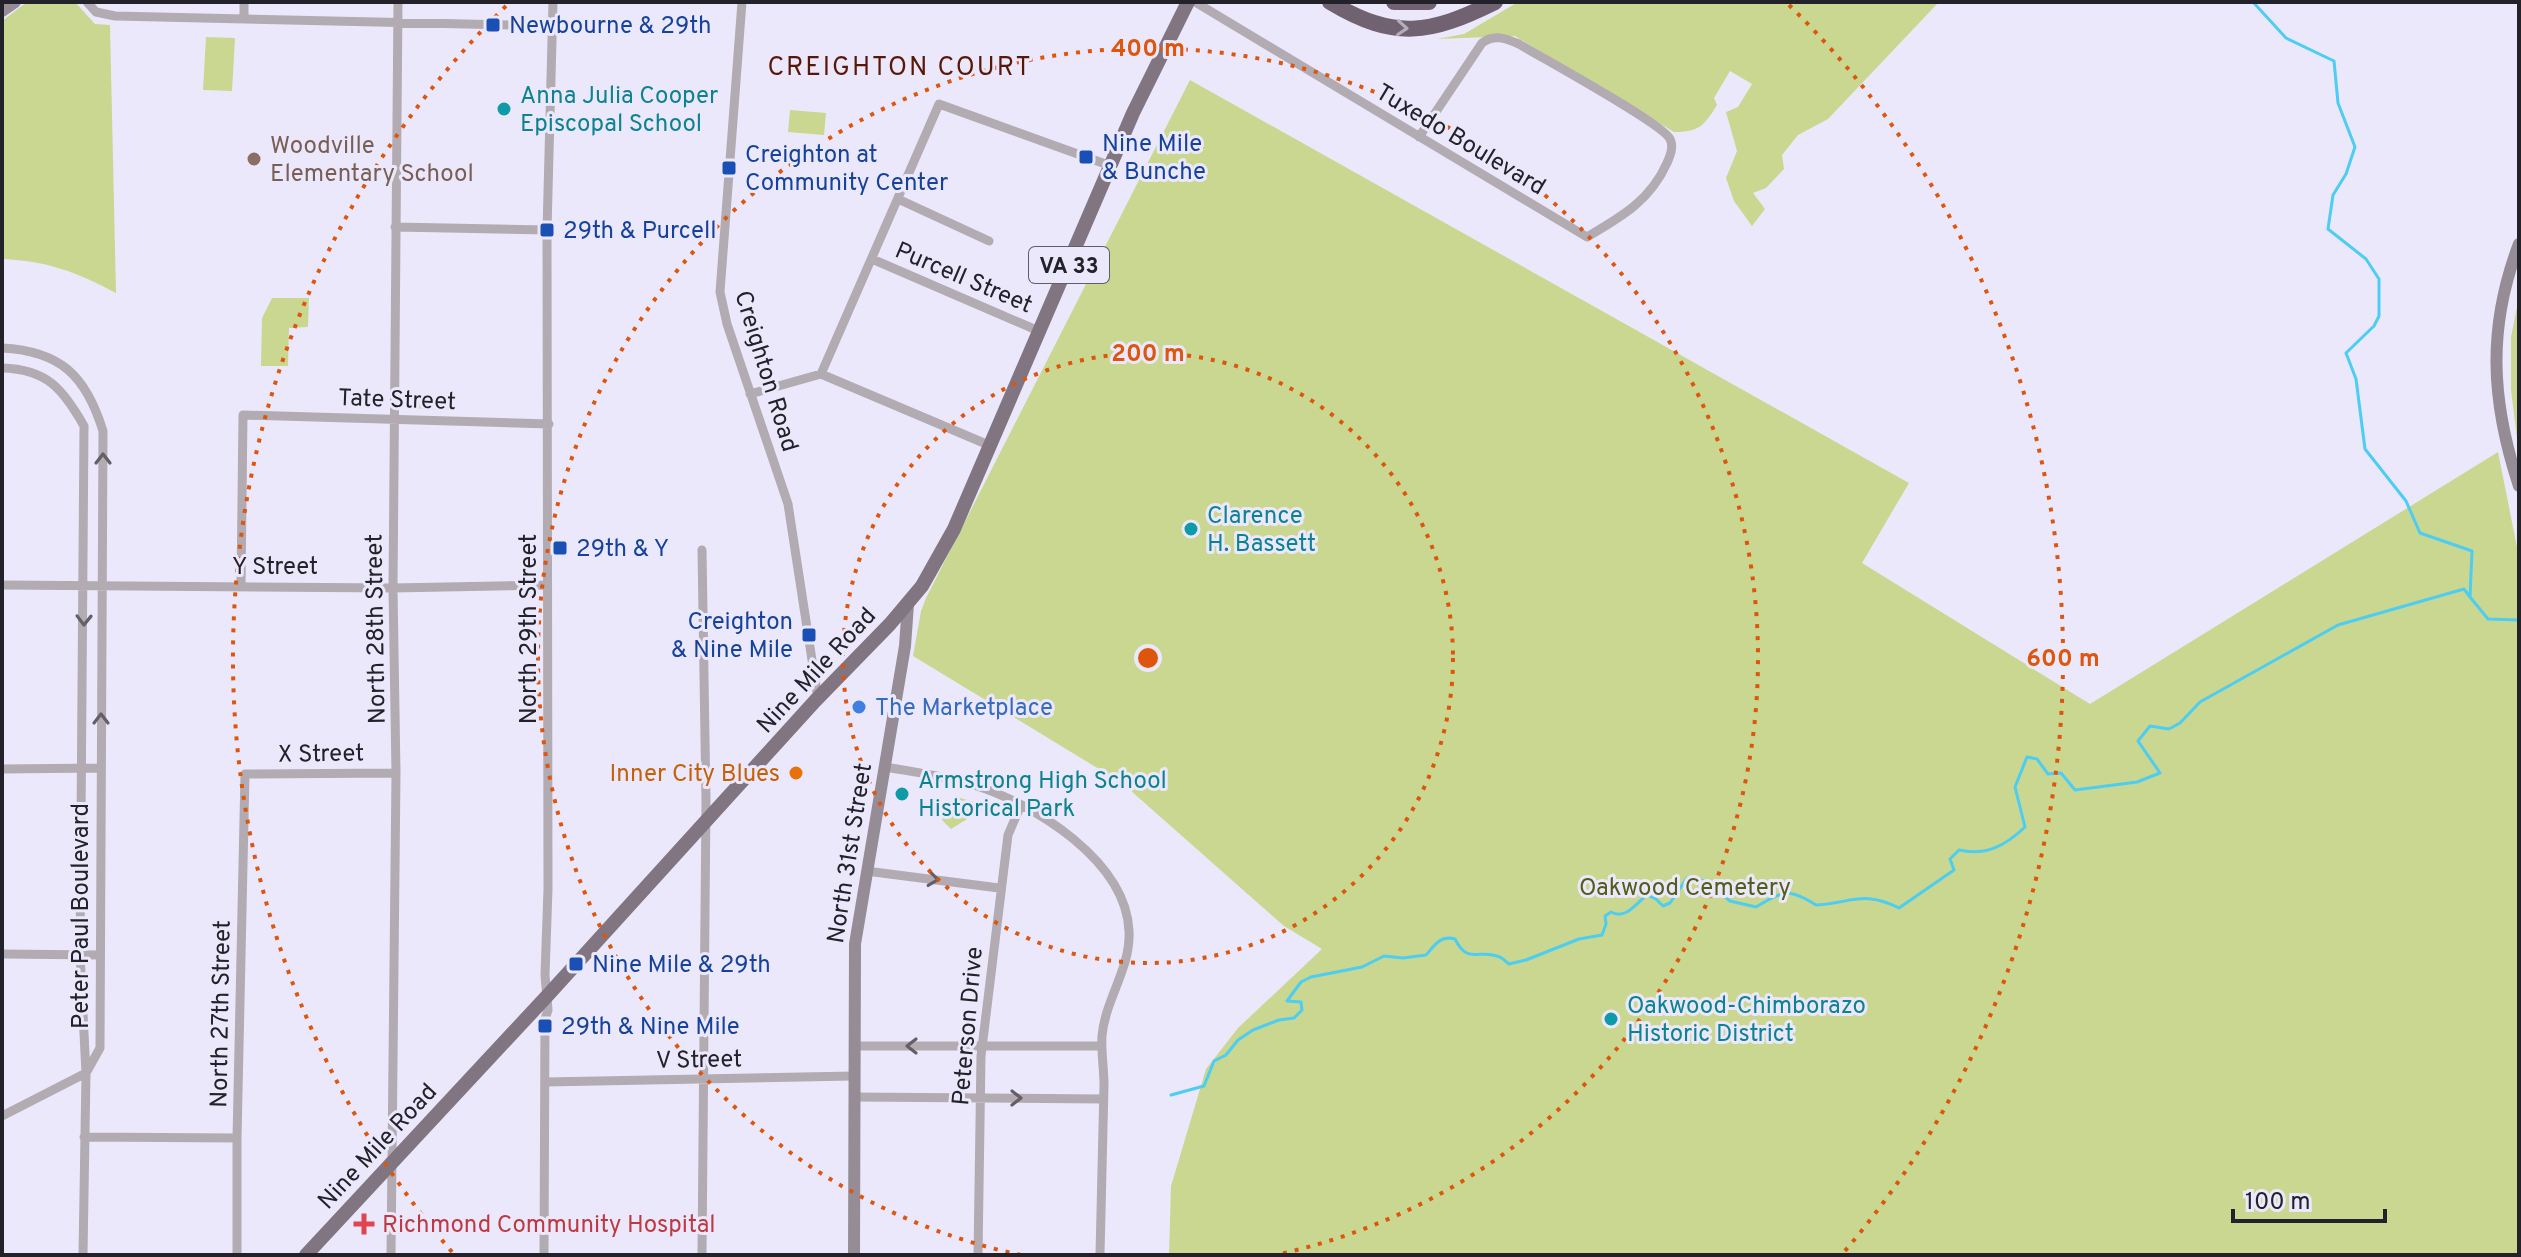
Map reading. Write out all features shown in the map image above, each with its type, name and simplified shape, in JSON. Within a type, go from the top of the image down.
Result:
[{"type":"highway","points":[[1330,2],[1366,21],[1410,29],[1448,24],[1495,2]]},
{"type":"highway","points":[[1394,2],[1429,2]]},
{"type":"main road","name":"Nine Mile Road","points":[[306,1255],[908,604],[946,545],[1153,69],[1188,2]]},
{"type":"street","points":[[2,11],[15,2]]},
{"type":"street","points":[[87,2],[96,12],[104,15],[551,26]]},
{"type":"street","points":[[244,2],[244,19]]},
{"type":"street","name":"North 28th Street","points":[[391,1255],[398,2]]},
{"type":"street","name":"North 29th Street","points":[[544,1255],[545,1019],[548,1010],[545,975],[548,889],[547,230],[553,2]]},
{"type":"street","name":"Creighton Road","points":[[742,2],[720,292],[727,324],[788,504],[818,699]]},
{"type":"street","name":"Tuxedo Boulevard","points":[[1195,2],[1419,137],[1587,237],[1628,214],[1649,194],[1672,145],[1668,136],[1641,116],[1502,37],[1484,41],[1419,137]]},
{"type":"street","points":[[821,374],[939,104],[1111,166]]},
{"type":"street","points":[[898,199],[989,241]]},
{"type":"street","points":[[395,227],[547,230]]},
{"type":"street","points":[[2519,244],[2503,292],[2497,329],[2497,395],[2505,445],[2519,486]]},
{"type":"street","name":"Purcell Street","points":[[872,259],[1041,332]]},
{"type":"street","name":"Peter Paul Boulevard","points":[[2,348],[36,352],[57,361],[87,389],[103,431],[100,1048],[86,1073]]},
{"type":"street","name":"Peter Paul Boulevard","points":[[2,368],[37,373],[53,383],[71,403],[84,426],[80,954],[86,1073]]},
{"type":"street","points":[[750,394],[821,374],[991,446]]},
{"type":"street","name":"Tate Street","points":[[241,586],[243,415],[549,424]]},
{"type":"street","points":[[702,550],[706,821],[702,1255]]},
{"type":"street","name":"Y Street","points":[[2,585],[393,588],[547,585]]},
{"type":"street","name":"North 31st Street","points":[[854,1255],[855,944],[905,646],[908,604]]},
{"type":"street","points":[[885,767],[964,782],[1007,797],[1075,842],[1106,871],[1122,896],[1129,941],[1103,1028],[1100,1255]]},
{"type":"street","points":[[2,769],[101,768]]},
{"type":"street","name":"X Street","points":[[245,774],[396,773]]},
{"type":"street","name":"North 27th Street","points":[[237,1255],[245,774]]},
{"type":"street","name":"Peterson Drive","points":[[978,1255],[981,1046],[999,888],[1009,829],[1021,805]]},
{"type":"street","points":[[866,871],[999,888]]},
{"type":"street","points":[[2,954],[100,955]]},
{"type":"street","points":[[855,1046],[1102,1046]]},
{"type":"street","points":[[2,1116],[86,1073],[83,1255]]},
{"type":"street","name":"V Street","points":[[546,1082],[854,1076]]},
{"type":"street","points":[[854,1097],[1102,1099]]},
{"type":"street","points":[[84,1137],[237,1138]]},
{"type":"green space","points":[[27,2],[75,2],[95,24],[110,25],[116,293],[61,269],[2,259],[2,21]]},
{"type":"green space","points":[[1518,2],[1939,2],[1828,119],[1798,135],[1782,155],[1784,169],[1766,188],[1753,193],[1765,209],[1752,226],[1734,201],[1726,178],[1737,151],[1726,112],[1738,107],[1752,84],[1730,71],[1714,98],[1717,105],[1704,123],[1689,131],[1674,132],[1515,36],[1437,39],[1464,34]]},
{"type":"green space","points":[[206,37],[235,38],[232,91],[203,90]]},
{"type":"green space","name":"Oakwood Cemetery","points":[[1190,80],[1909,483],[1862,563],[2090,704],[2498,452],[2519,557],[2519,1255],[1169,1255],[1171,1186],[1206,1069],[1238,1028],[1322,949],[1284,926],[1122,783],[913,656],[926,598]]},
{"type":"green space","points":[[790,110],[826,113],[824,135],[788,132]]},
{"type":"green space","points":[[2519,297],[2519,455],[2511,390],[2511,337]]},
{"type":"green space","points":[[272,298],[309,298],[308,327],[289,328],[288,366],[261,366],[262,318]]},
{"type":"green space","points":[[410,400],[454,403],[453,410],[409,408]]},
{"type":"green space","points":[[956,797],[979,803],[982,810],[951,829],[942,820],[945,805]]},
{"type":"waterway","points":[[2253,2],[2286,38],[2334,61],[2338,103],[2355,147],[2346,174],[2333,195],[2328,229],[2366,259],[2379,279],[2379,316],[2374,326],[2346,353],[2356,379],[2365,449],[2406,501],[2420,533],[2472,551],[2470,597],[2488,619],[2519,620]]},
{"type":"waterway","points":[[1171,1095],[1204,1086],[1214,1061],[1226,1055],[1238,1040],[1253,1030],[1294,1018],[1302,1010],[1301,1002],[1287,1001],[1301,982],[1311,977],[1362,967],[1384,956],[1403,958],[1426,955],[1445,938],[1455,939],[1469,954],[1490,954],[1509,964],[1526,960],[1579,939],[1602,935],[1605,916],[1611,912],[1626,913],[1647,895],[1663,906],[1670,903],[1687,878],[1706,881],[1730,901],[1756,907],[1786,893],[1799,895],[1816,905],[1867,899],[1899,908],[1954,870],[1950,859],[1959,850],[1978,852],[1995,848],[2025,827],[2015,787],[2027,757],[2037,759],[2048,774],[2061,773],[2075,790],[2137,782],[2160,773],[2138,741],[2150,726],[2169,729],[2180,723],[2200,702],[2338,625],[2464,589],[2470,597]]},
{"type":"place","name":"Newbourne & 29th","points":[[493,25]]},
{"type":"place","name":"Anna Julia Cooper Episcopal School","points":[[504,109]]},
{"type":"place","name":"Nine Mile & Bunche","points":[[1086,157]]},
{"type":"place","name":"Woodville Elementary School","points":[[254,159]]},
{"type":"place","name":"Creighton at Community Center","points":[[729,168]]},
{"type":"place","name":"29th & Purcell","points":[[547,230]]},
{"type":"place","name":"Clarence H. Bassett","points":[[1191,529]]},
{"type":"place","name":"29th & Y","points":[[560,548]]},
{"type":"place","name":"Creighton & Nine Mile","points":[[809,635]]},
{"type":"place","name":"The Marketplace","points":[[859,707]]},
{"type":"place","name":"Inner City Blues","points":[[796,773]]},
{"type":"place","name":"Armstrong High School Historical Park","points":[[902,794]]},
{"type":"place","name":"Nine Mile & 29th","points":[[576,964]]},
{"type":"place","name":"Oakwood-Chimborazo Historic District","points":[[1611,1019]]},
{"type":"place","name":"29th & Nine Mile","points":[[545,1026]]},
{"type":"place","name":"Richmond Community Hospital","points":[[364,1224]]},
{"type":"district","name":"CREIGHTON COURT","points":[[900,66]]}]
